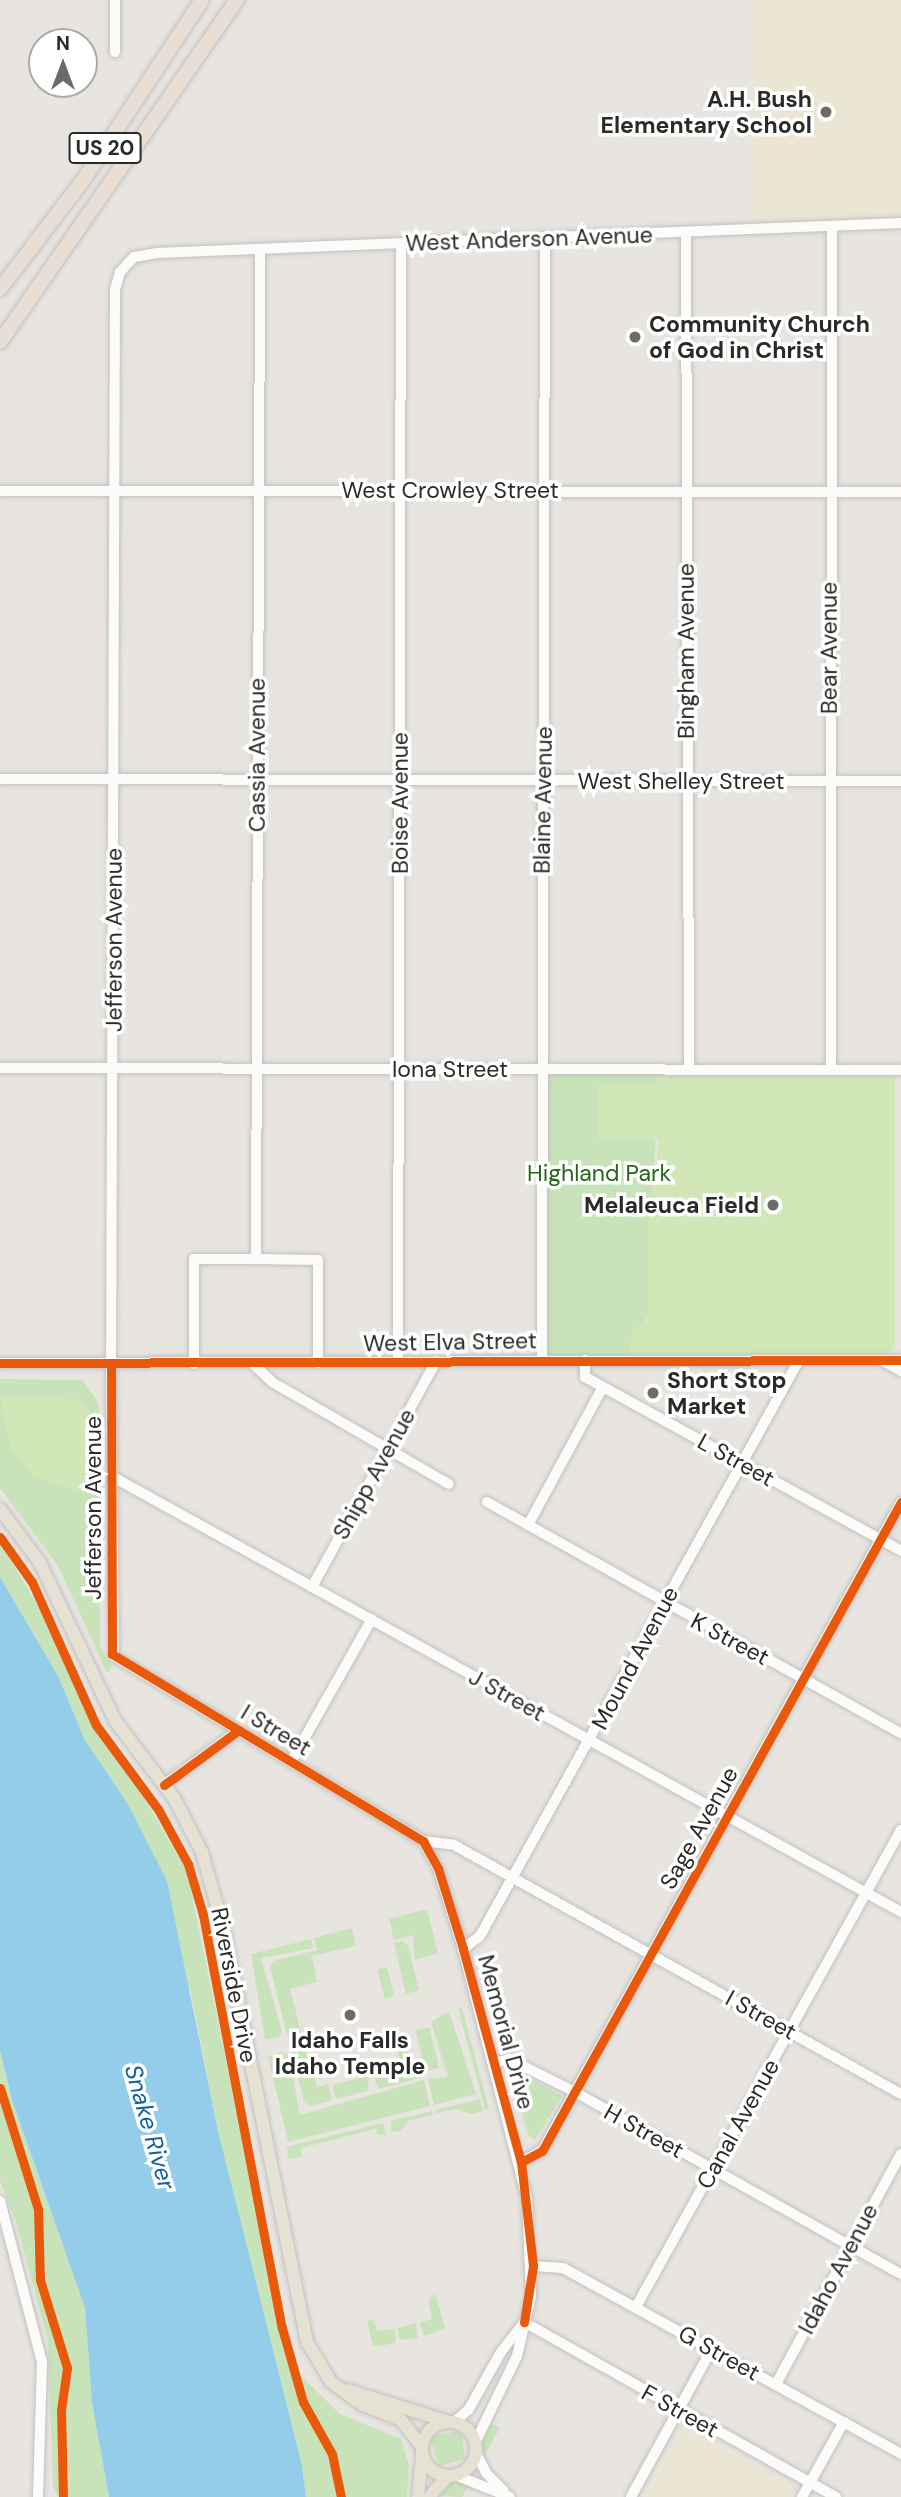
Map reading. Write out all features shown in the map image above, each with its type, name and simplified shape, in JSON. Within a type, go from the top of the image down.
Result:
[{"type":"highway","points":[[169,51],[193,0]]},
{"type":"highway","name":"US 20","points":[[0,289],[84,179],[202,0]]},
{"type":"highway","name":"US 20","points":[[0,327],[35,286],[237,0]]},
{"type":"highway","points":[[213,37],[243,0]]},
{"type":"highway","points":[[0,342],[35,286]]},
{"type":"main road","name":"Riverside Drive","points":[[0,1509],[40,1563],[116,1722],[164,1785],[202,1852],[215,1891],[300,2319],[307,2342],[331,2382],[363,2405],[401,2420],[422,2450]]},
{"type":"main road","points":[[331,2382],[467,2430],[475,2447],[469,2466],[451,2476],[429,2497]]},
{"type":"main road","points":[[418,2497],[422,2450],[429,2430],[451,2423]]},
{"type":"main road","points":[[422,2450],[433,2471],[451,2476]]},
{"type":"street","points":[[115,0],[115,52]]},
{"type":"street","name":"West Anderson Avenue","points":[[157,253],[545,240],[901,223]]},
{"type":"street","name":"Bear Avenue","points":[[831,1070],[828,781],[832,226]]},
{"type":"street","name":"Bingham Avenue","points":[[686,232],[689,1069]]},
{"type":"street","name":"Blaine Avenue","points":[[542,1360],[545,240]]},
{"type":"street","name":"Boise Avenue","points":[[398,1362],[401,244]]},
{"type":"street","name":"Cassia Avenue","points":[[256,1259],[260,251]]},
{"type":"street","name":"Jefferson Avenue","points":[[112,1651],[115,289],[120,272],[134,257],[157,253]]},
{"type":"street","name":"West Crowley Street","points":[[0,491],[901,492]]},
{"type":"street","name":"West Shelley Street","points":[[0,779],[901,781]]},
{"type":"street","name":"Iona Street","points":[[0,1068],[901,1070]]},
{"type":"street","points":[[194,1364],[194,1259],[318,1260],[318,1363]]},
{"type":"street","name":"L Street","points":[[585,1360],[585,1377],[901,1551]]},
{"type":"street","name":"Mound Avenue","points":[[463,1949],[480,1936],[590,1742],[799,1360]]},
{"type":"street","points":[[881,1360],[901,1371]]},
{"type":"street","name":"West Elva Street","points":[[0,1363],[901,1360]]},
{"type":"street","name":"Shipp Avenue","points":[[312,1587],[436,1362]]},
{"type":"street","points":[[253,1364],[272,1382],[449,1484]]},
{"type":"street","points":[[528,1525],[603,1387]]},
{"type":"street","name":"J Street","points":[[113,1477],[901,1912]]},
{"type":"street","name":"K Street","points":[[487,1502],[664,1603],[901,1732]]},
{"type":"street","name":"Sage Avenue","points":[[521,2162],[542,2151],[901,1502]]},
{"type":"street","points":[[290,1762],[372,1619]]},
{"type":"street","name":"I Street","points":[[112,1651],[119,1660],[423,1841],[454,1845],[901,2094]]},
{"type":"street","points":[[164,1785],[239,1730]]},
{"type":"street","name":"Canal Avenue","points":[[635,2307],[901,1830]]},
{"type":"street","name":"Memorial Drive","points":[[423,1841],[438,1868],[463,1949],[521,2162],[533,2266],[517,2356],[475,2447]]},
{"type":"street","name":"H Street","points":[[494,2063],[509,2059],[575,2092],[901,2274]]},
{"type":"street","name":"Idaho Avenue","points":[[776,2384],[901,2154]]},
{"type":"street","points":[[0,2200],[42,2362],[41,2495]]},
{"type":"street","name":"G Street","points":[[533,2266],[563,2268],[901,2454]]},
{"type":"street","name":"Memorial Drive","points":[[451,2423],[469,2409],[500,2352],[524,2322]]},
{"type":"street","name":"F Street","points":[[524,2322],[836,2497]]},
{"type":"street","points":[[631,2497],[711,2350]]},
{"type":"street","points":[[803,2497],[844,2422]]},
{"type":"street","points":[[475,2447],[486,2473],[510,2497]]},
{"type":"street","points":[[451,2476],[510,2497]]},
{"type":"shaded area","name":"A.H. Bush Elementary School","points":[[751,0],[901,0],[901,229],[751,229]]},
{"type":"shaded area","points":[[683,2427],[793,2486],[787,2497],[643,2497]]},
{"type":"green space","name":"Highland Park","points":[[542,1069],[658,1069],[649,1313],[629,1360],[542,1360]]},
{"type":"green space","name":"Melaleuca Field","points":[[658,1069],[895,1070],[895,1347],[881,1360],[629,1360],[632,1330],[646,1323],[649,1313],[648,1220],[657,1177],[658,1139],[599,1139],[599,1084],[658,1084]]},
{"type":"green space","points":[[0,1379],[83,1380],[99,1404],[100,1647],[112,1666],[107,1673],[58,1566],[0,1488]]},
{"type":"green space","points":[[0,1398],[75,1399],[84,1406],[89,1415],[90,1495],[34,1476],[11,1450]]},
{"type":"green space","points":[[0,1543],[43,1614],[90,1720],[135,1781],[187,1872],[291,2373],[301,2376],[340,2414],[401,2439],[409,2465],[407,2497],[306,2497],[302,2465],[218,2131],[191,1993],[128,1804],[85,1740],[58,1676],[0,1577]]},
{"type":"green space","points":[[427,1909],[438,1953],[415,1960],[413,1935],[394,1940],[389,1919]]},
{"type":"green space","points":[[352,1928],[356,1946],[312,1956],[317,1982],[290,1989],[302,2036],[297,2031],[287,2035],[270,1967],[273,1961],[317,1950],[314,1938]]},
{"type":"green space","points":[[311,1939],[313,1948],[261,1958],[282,2031],[279,2037],[265,2040],[251,1954]]},
{"type":"green space","points":[[402,1941],[408,1945],[419,1990],[406,1994],[394,1943]]},
{"type":"green space","points":[[387,1967],[394,1996],[385,1999],[377,1969]]},
{"type":"green space","points":[[462,2008],[489,2108],[485,2109],[458,2009]]},
{"type":"green space","points":[[449,2011],[476,2094],[434,2105],[428,2079],[448,2077],[431,2022]]},
{"type":"green space","points":[[429,2027],[439,2068],[426,2071],[415,2030]]},
{"type":"green space","points":[[403,2034],[414,2074],[421,2072],[422,2077],[378,2089],[374,2074],[401,2065],[394,2035]]},
{"type":"green space","points":[[304,2042],[311,2072],[297,2075],[291,2050],[302,2049]]},
{"type":"green space","points":[[0,2050],[12,2100],[85,2308],[92,2403],[109,2497],[58,2497],[53,2488],[48,2341],[16,2221],[0,2181]]},
{"type":"green space","points":[[283,2052],[289,2056],[300,2115],[424,2080],[430,2106],[288,2142],[268,2056]]},
{"type":"green space","points":[[519,2072],[562,2096],[535,2140],[528,2135],[513,2079]]},
{"type":"green space","points":[[314,2075],[317,2087],[328,2084],[332,2100],[310,2106],[304,2102],[298,2078]]},
{"type":"green space","points":[[370,2075],[367,2091],[336,2099],[332,2085]]},
{"type":"green space","points":[[480,2099],[483,2111],[471,2114],[455,2109],[436,2114],[435,2110]]},
{"type":"green space","points":[[432,2111],[433,2115],[408,2121],[402,2131],[391,2132],[391,2121]]},
{"type":"green space","points":[[383,2123],[386,2135],[378,2135],[376,2129],[301,2148],[302,2156],[289,2159],[286,2147]]},
{"type":"green space","points":[[435,2293],[445,2328],[425,2336],[419,2323],[432,2319],[428,2302]]},
{"type":"green space","points":[[374,2320],[377,2331],[395,2329],[396,2343],[373,2347],[367,2321]]},
{"type":"green space","points":[[416,2323],[418,2338],[400,2340],[397,2328]]},
{"type":"green space","points":[[488,2422],[500,2428],[486,2453],[487,2468],[482,2443]]},
{"type":"green space","points":[[457,2431],[462,2434],[465,2459],[439,2466],[431,2441],[434,2436]]},
{"type":"green space","points":[[451,2482],[474,2487],[467,2488],[462,2497],[438,2496]]},
{"type":"water","name":"Snake River","points":[[0,1577],[58,1676],[85,1740],[128,1804],[167,1881],[218,2131],[302,2465],[306,2497],[109,2497],[92,2403],[85,2308],[12,2100],[0,2050]]},
{"type":"cycle path","points":[[0,1363],[901,1360]]},
{"type":"cycle path","points":[[111,1364],[112,1654],[423,1841],[438,1868],[463,1949],[521,2162],[533,2266],[524,2322]]},
{"type":"cycle path","points":[[521,2162],[542,2151],[901,1502]]},
{"type":"cycle path","points":[[0,1537],[32,1582],[96,1725],[158,1809],[188,1864],[203,1915],[282,2328],[303,2402],[332,2454],[341,2497]]},
{"type":"cycle path","points":[[164,1785],[239,1730]]},
{"type":"cycle path","points":[[0,2088],[38,2209],[40,2280],[67,2368],[61,2410],[63,2497]]},
{"type":"place","name":"A.H. Bush Elementary School","points":[[826,112]]},
{"type":"place","name":"Community Church of God in Christ","points":[[635,337]]},
{"type":"place","name":"Melaleuca Field","points":[[773,1205]]},
{"type":"place","name":"Short Stop Market","points":[[653,1393]]},
{"type":"place","name":"Idaho Falls Idaho Temple","points":[[350,2015]]}]
